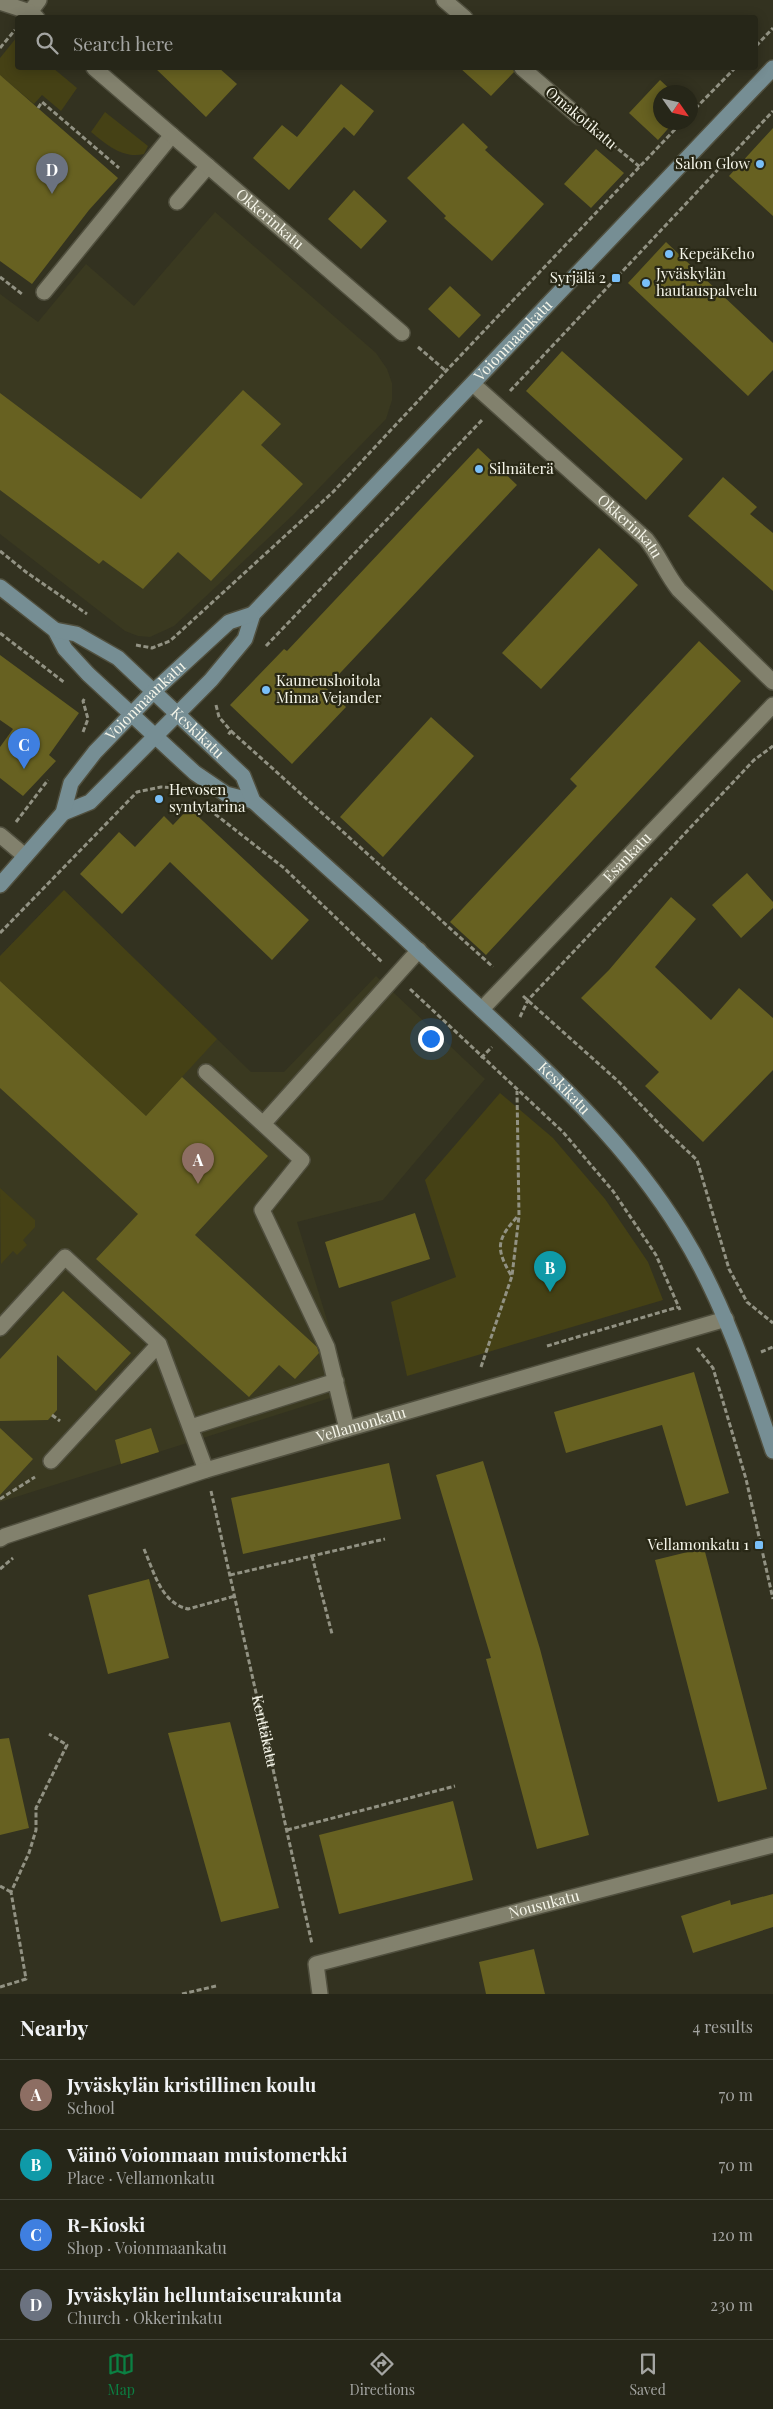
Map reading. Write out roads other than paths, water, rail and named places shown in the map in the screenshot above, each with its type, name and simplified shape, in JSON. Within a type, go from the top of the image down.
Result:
[{"type":"street","points":[[444,0],[461,15]]},
{"type":"street","points":[[0,2],[35,10]]},
{"type":"street","name":"Voionmaankatu","points":[[0,885],[63,813],[90,802],[211,680],[245,639],[253,614],[773,68]]},
{"type":"street","name":"Okkerinkatu","points":[[96,70],[402,333]]},
{"type":"street","name":"Omakotikatu","points":[[524,70],[579,117]]},
{"type":"street","points":[[44,292],[172,135]]},
{"type":"street","points":[[177,202],[208,166]]},
{"type":"street","name":"Okkerinkatu","points":[[473,384],[646,539],[658,554],[668,576],[679,590],[773,682]]},
{"type":"street","name":"Keskikatu","points":[[0,587],[55,630],[64,649],[195,773],[226,794],[253,801]]},
{"type":"street","name":"Voionmaankatu","points":[[63,813],[71,783],[94,752],[154,691],[229,622],[253,614]]},
{"type":"street","name":"Keskikatu","points":[[55,630],[76,634],[118,658],[178,713],[243,776],[253,801],[507,1032],[582,1107],[635,1165],[682,1232],[726,1319],[742,1358],[773,1451]]},
{"type":"street","name":"Esankatu","points":[[482,1009],[773,706]]},
{"type":"street","points":[[2,837],[25,856]]},
{"type":"street","points":[[263,1124],[419,950]]},
{"type":"street","points":[[206,1072],[302,1160],[262,1210],[327,1348],[347,1429]]},
{"type":"street","points":[[0,1328],[65,1257],[159,1344],[206,1470]]},
{"type":"street","name":"Vellamonkatu","points":[[0,1539],[206,1470],[726,1319]]},
{"type":"street","points":[[51,1461],[159,1344]]},
{"type":"street","points":[[191,1428],[336,1382]]},
{"type":"street","name":"Nousukatu","points":[[320,1994],[316,1964],[773,1845]]},
{"type":"place","name":"Salon Glow","points":[[760,164]]},
{"type":"place","name":"Jyväskylän helluntaiseurakunta","points":[[52,194]]},
{"type":"place","name":"KepeäKeho","points":[[669,254]]},
{"type":"place","name":"Syrjälä 2","points":[[616,278]]},
{"type":"place","name":"Jyväskylän hautauspalvelu","points":[[646,283]]},
{"type":"place","name":"Silmäterä","points":[[479,469]]},
{"type":"place","name":"Kauneushoitola Minna Vejander","points":[[266,690]]},
{"type":"place","name":"R-Kioski","points":[[24,769]]},
{"type":"place","name":"Hevosen syntytarina","points":[[159,799]]},
{"type":"place","name":"Jyväskylän kristillinen koulu","points":[[198,1184]]},
{"type":"place","name":"Väinö Voionmaan muistomerkki","points":[[550,1292]]},
{"type":"place","name":"Vellamonkatu 1","points":[[759,1545]]}]
